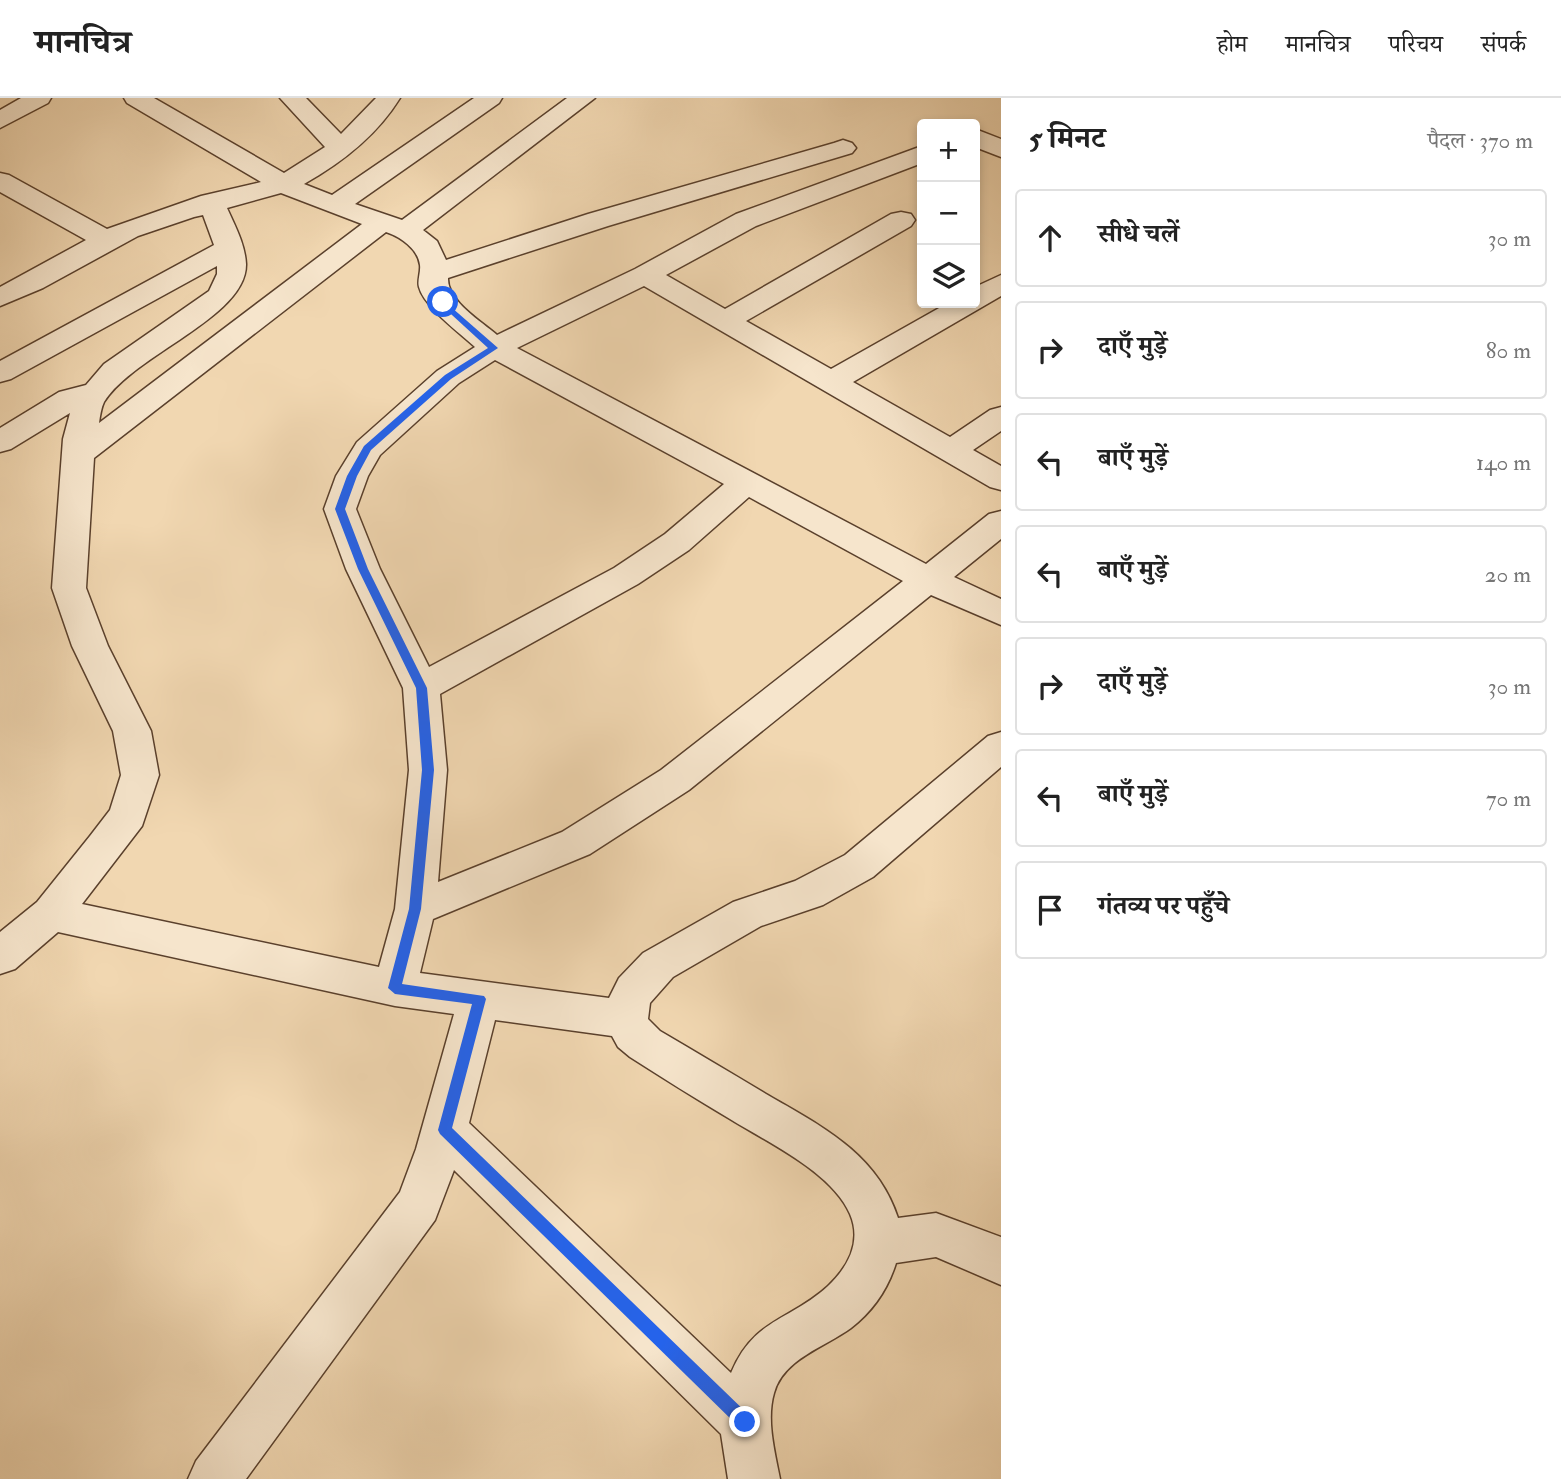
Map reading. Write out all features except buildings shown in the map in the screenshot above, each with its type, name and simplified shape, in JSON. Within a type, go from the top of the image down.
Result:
[{"type":"street","points":[[0,120],[39,98]]},
{"type":"street","points":[[136,98],[284,184],[334,206],[393,227],[427,247],[434,264],[433,287],[443,302],[494,348],[929,580],[1001,614]]},
{"type":"street","points":[[292,98],[340,148]]},
{"type":"street","points":[[0,297],[77,259],[106,240],[148,222],[211,202],[284,184],[340,148],[372,121],[388,98]]},
{"type":"street","points":[[334,206],[490,98]]},
{"type":"street","points":[[78,454],[393,227],[583,98]]},
{"type":"street","points":[[980,134],[1001,123]]},
{"type":"street","points":[[980,138],[1001,149]]},
{"type":"street","points":[[434,273],[598,220],[843,148]]},
{"type":"street","points":[[395,988],[415,909],[428,770],[421,688],[363,569],[340,509],[352,476],[368,449],[448,377],[494,348],[645,275],[747,220],[917,156]]},
{"type":"street","points":[[0,181],[106,240]]},
{"type":"street","points":[[0,957],[51,914],[128,815],[141,775],[132,731],[90,646],[69,588],[78,454],[88,402],[115,370],[219,297],[229,286],[233,273],[229,248],[211,202]]},
{"type":"street","points":[[725,321],[901,220]]},
{"type":"street","points":[[0,373],[229,248]]},
{"type":"street","points":[[645,275],[1001,480]]},
{"type":"street","points":[[980,296],[1001,284]]},
{"type":"street","points":[[831,382],[960,308]]},
{"type":"street","points":[[0,442],[70,399],[98,391]]},
{"type":"street","points":[[951,451],[1001,417]]},
{"type":"street","points":[[421,688],[626,576],[677,542],[745,483]]},
{"type":"street","points":[[415,909],[576,843],[675,780],[1001,522]]},
{"type":"street","points":[[754,1479],[745,1422],[754,1376],[781,1341],[843,1303],[867,1277],[880,1243],[875,1218],[865,1193],[839,1165],[809,1143],[645,1044],[633,1034],[626,1019],[628,1004],[634,991],[658,965],[747,914],[809,893],[859,866],[1001,746]]},
{"type":"street","points":[[51,914],[395,988],[626,1019]]},
{"type":"street","points":[[214,1479],[418,1205],[430,1179],[445,1130],[479,999]]},
{"type":"street","points":[[445,1130],[745,1422]]},
{"type":"street","points":[[880,1243],[936,1235],[978,1250],[1001,1262]]},
{"type":"route","points":[[443,302],[494,348],[448,377],[368,449],[352,476],[340,509],[363,569],[421,688],[428,770],[415,909],[395,988],[479,999],[445,1130],[745,1422]]}]
